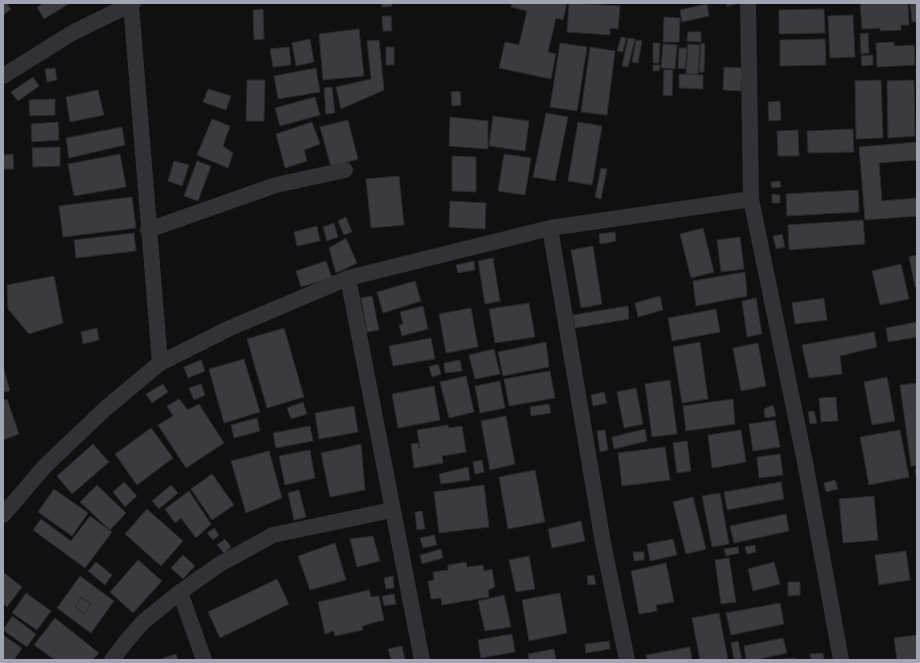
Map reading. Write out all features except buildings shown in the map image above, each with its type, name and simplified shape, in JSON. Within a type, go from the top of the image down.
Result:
[{"type":"street","points":[[3,76],[72,33],[132,3],[148,230],[160,363]]},
{"type":"street","points":[[748,3],[751,198],[805,462],[841,660]]},
{"type":"street","points":[[148,230],[276,185],[345,170]]},
{"type":"street","points":[[3,515],[51,461],[106,408],[160,363],[230,328],[348,278],[550,228],[751,198]]},
{"type":"street","points":[[550,228],[603,543],[627,660]]},
{"type":"street","points":[[348,278],[422,660]]},
{"type":"street","points":[[112,660],[143,622],[180,592],[220,564],[273,535],[392,510]]},
{"type":"street","points":[[180,592],[204,660]]}]
